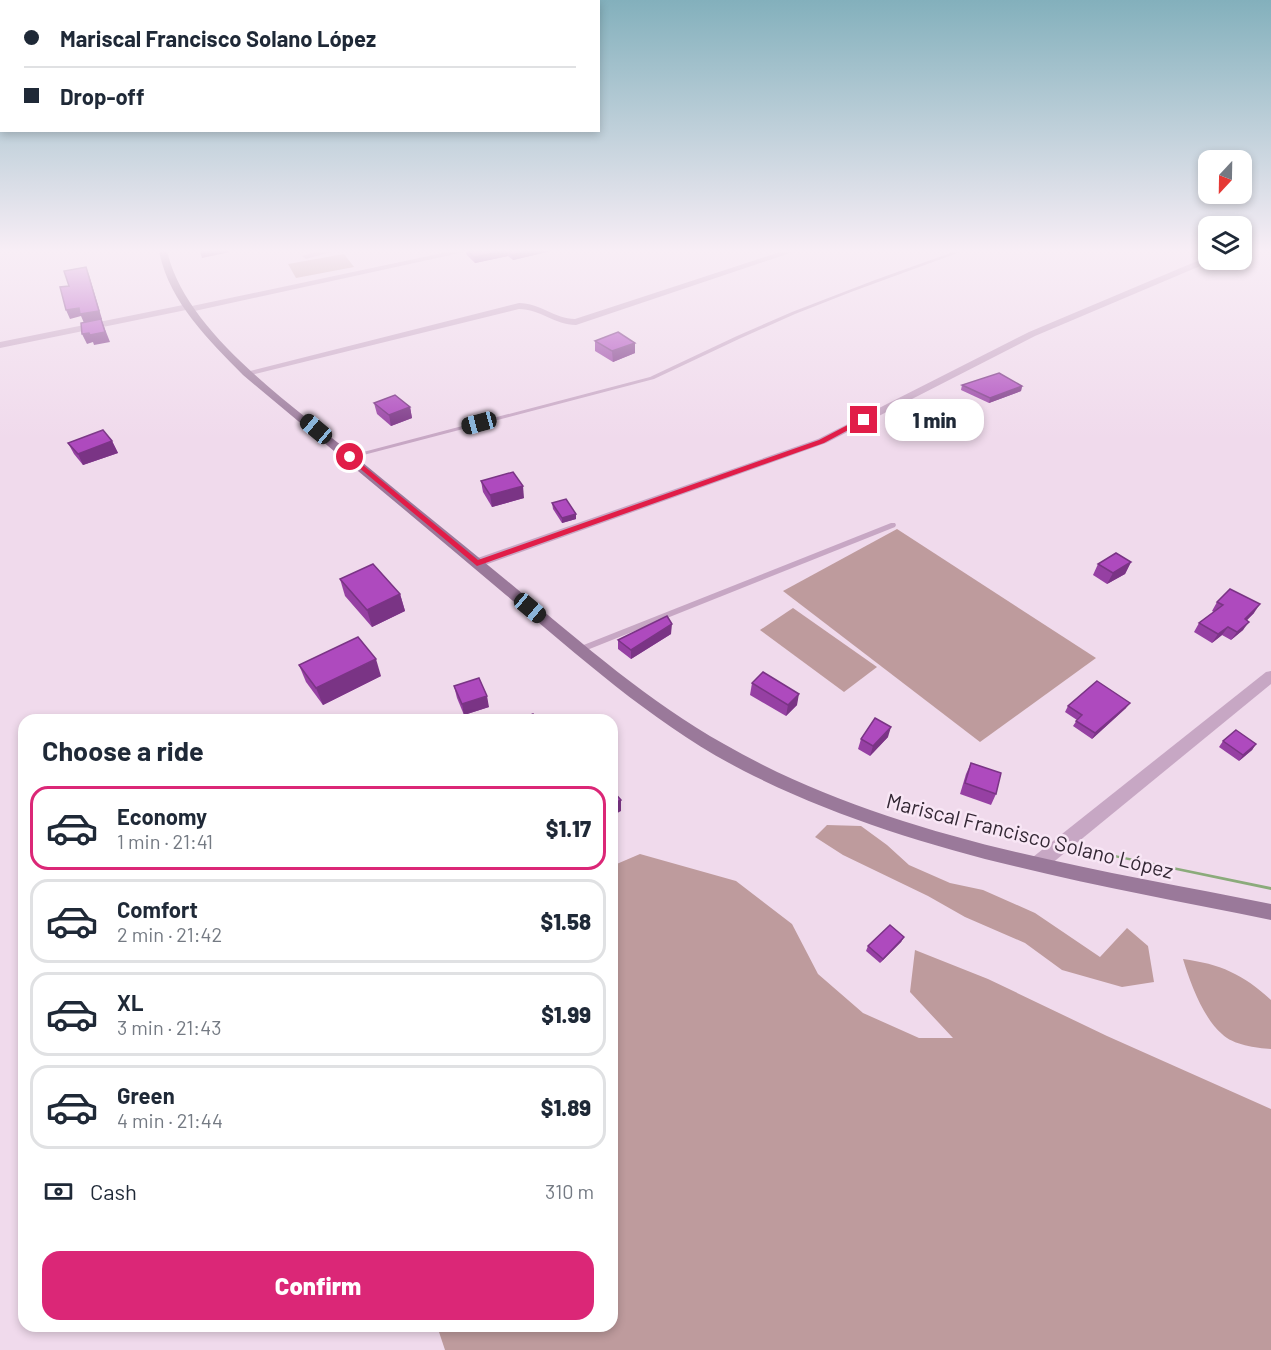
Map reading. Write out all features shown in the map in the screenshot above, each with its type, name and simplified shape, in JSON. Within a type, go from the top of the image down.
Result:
[{"type":"street","points":[[0,345],[158,314]]},
{"type":"street","name":"Mariscal Francisco Solano López","points":[[194,314],[226,352],[248,373],[617,682],[684,727],[749,765],[805,792],[863,815],[1039,863],[1271,912]]},
{"type":"street","points":[[248,373],[489,314]]},
{"type":"street","points":[[547,314],[558,321],[576,322],[600,314]]},
{"type":"street","points":[[477,563],[822,441],[1032,333],[1078,314]]},
{"type":"street","points":[[1039,863],[1271,676]]},
{"type":"lane","points":[[350,457],[652,378],[683,366],[738,337],[793,314]]},
{"type":"lane","points":[[579,650],[893,525]]},
{"type":"shaded area","points":[[897,529],[1096,658],[980,742],[783,591]]},
{"type":"shaded area","points":[[793,608],[877,667],[844,692],[760,630]]},
{"type":"shaded area","points":[[827,825],[861,826],[909,865],[950,883],[983,890],[1035,913],[1100,957],[1127,928],[1148,946],[1154,982],[1122,987],[1062,970],[1025,943],[965,917],[928,896],[843,855],[815,837]]},
{"type":"shaded area","points":[[1081,848],[1271,887],[1271,890],[1080,850]]},
{"type":"shaded area","points":[[640,854],[736,881],[792,924],[818,974],[863,1013],[919,1038],[953,1038],[910,992],[915,950],[988,979],[1107,1036],[1271,1109],[1271,1350],[445,1350],[439,1332],[618,1332],[618,863]]},
{"type":"shaded area","points":[[1183,959],[1220,967],[1251,983],[1271,1000],[1271,1049],[1238,1043],[1227,1038],[1215,1027],[1198,999]]},
{"type":"building","points":[[101,319],[105,332],[82,334],[81,323]]},
{"type":"building","points":[[618,332],[635,343],[612,351],[595,341]]},
{"type":"building","points":[[999,373],[1022,386],[990,398],[962,385]]},
{"type":"building","points":[[395,395],[410,407],[389,415],[374,403]]},
{"type":"building","points":[[103,430],[112,441],[78,454],[68,443]]},
{"type":"building","points":[[513,472],[523,486],[490,495],[481,481]]},
{"type":"building","points":[[566,499],[576,514],[562,518],[552,503]]},
{"type":"building","points":[[1116,553],[1131,562],[1113,573],[1098,564]]},
{"type":"building","points":[[373,564],[400,594],[367,610],[340,579]]},
{"type":"building","points":[[1230,589],[1260,604],[1245,619],[1249,622],[1237,632],[1228,627],[1218,634],[1199,623],[1223,605],[1217,602]]},
{"type":"building","points":[[667,616],[672,624],[631,650],[618,640]]},
{"type":"building","points":[[358,637],[376,659],[316,688],[299,665]]},
{"type":"building","points":[[763,672],[799,694],[788,705],[752,683]]},
{"type":"building","points":[[479,678],[487,696],[462,704],[454,686]]},
{"type":"building","points":[[1097,681],[1130,703],[1095,733],[1076,721],[1082,715],[1068,706]]},
{"type":"building","points":[[875,718],[891,727],[873,746],[861,739]]},
{"type":"building","points":[[1236,730],[1256,744],[1243,755],[1223,741]]},
{"type":"building","points":[[971,763],[1001,773],[996,794],[965,783]]},
{"type":"building","points":[[890,925],[904,937],[883,959],[868,946]]},
{"type":"route","points":[[350,457],[477,563],[822,441],[864,420]]}]
